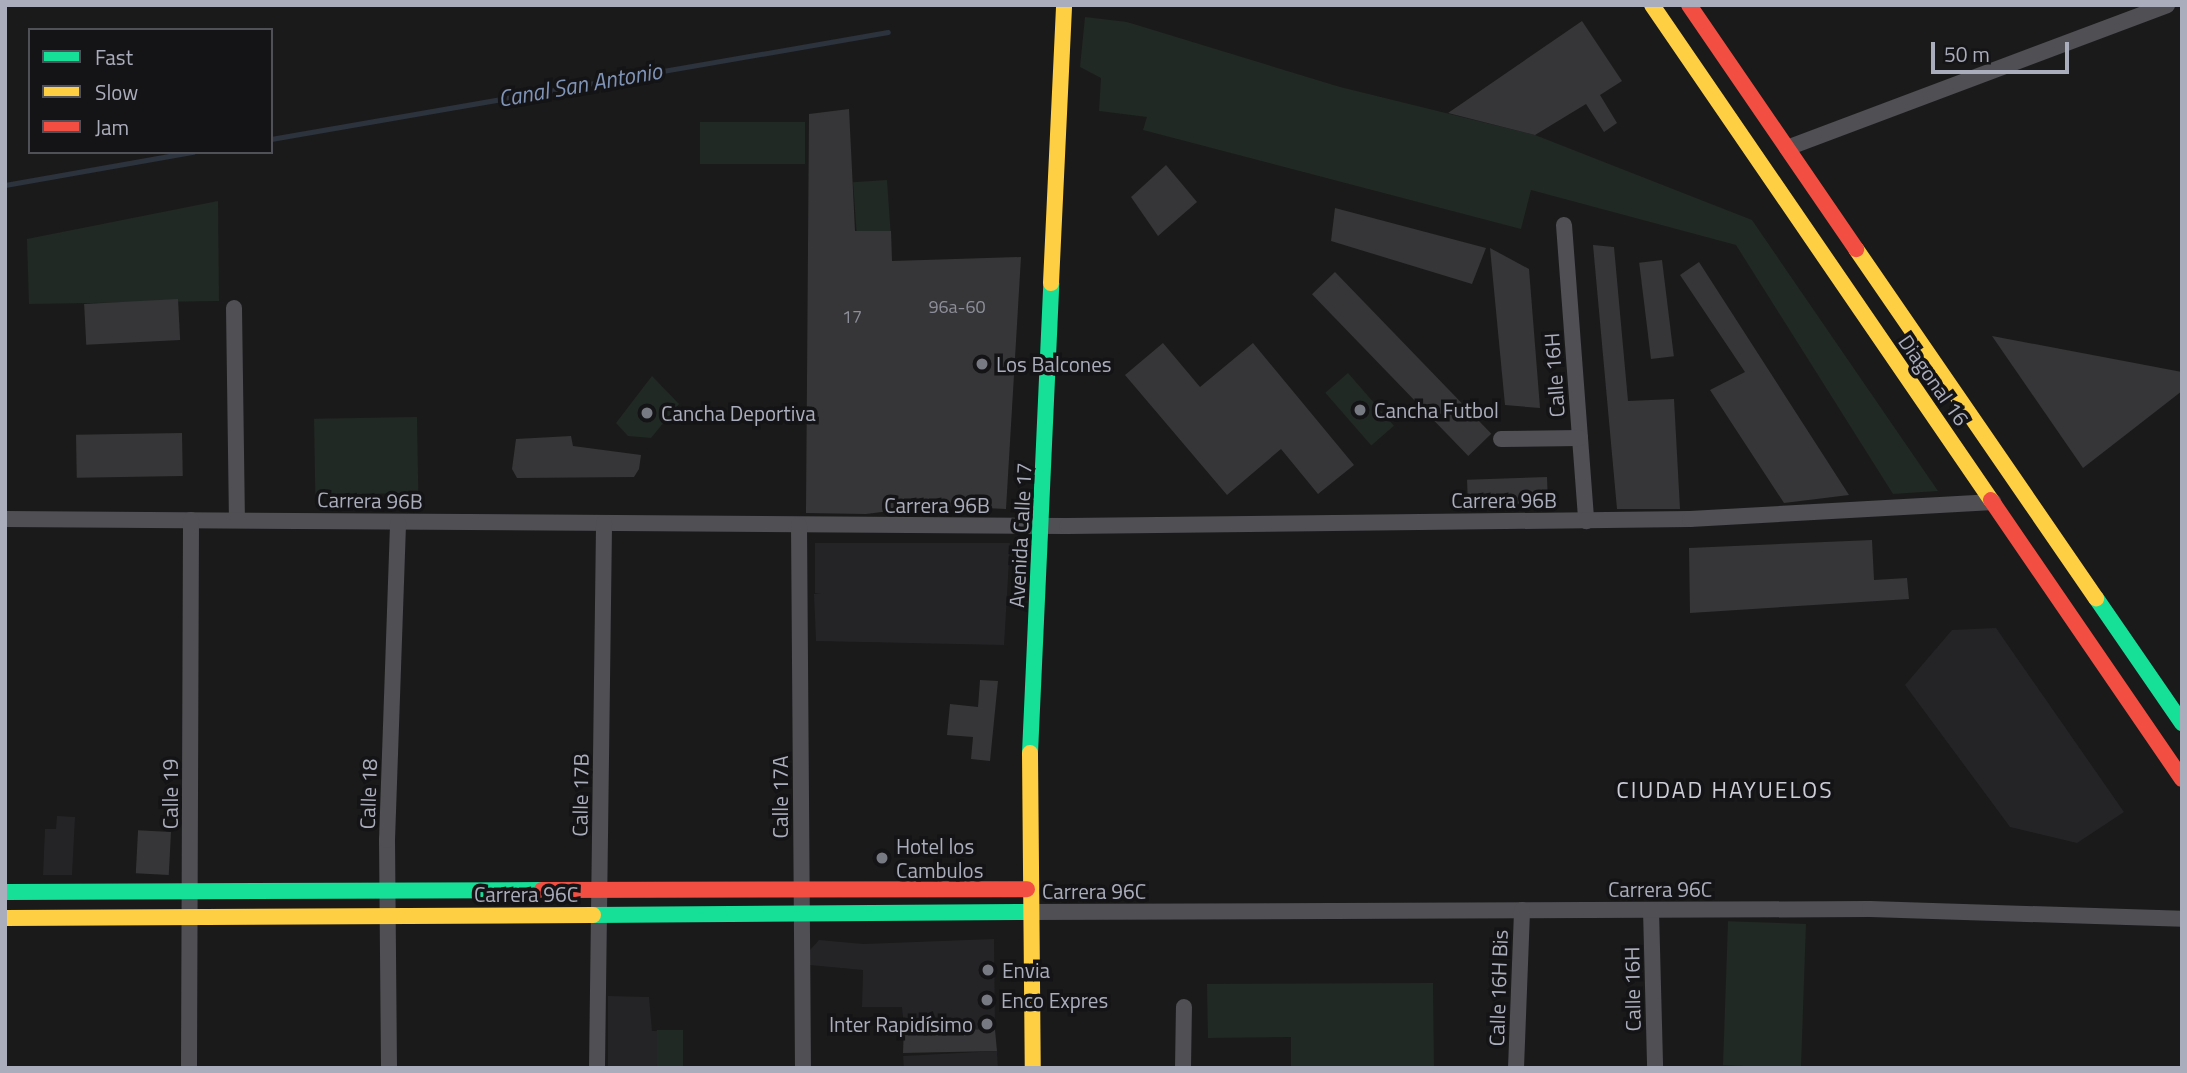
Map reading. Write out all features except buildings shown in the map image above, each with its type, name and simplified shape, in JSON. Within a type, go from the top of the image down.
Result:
[{"type":"main road","name":"Avenida Calle 17","points":[[1033,1068],[1027,889],[1064,5]]},
{"type":"main road","name":"Diagonal 16","points":[[1652,5],[2182,779]]},
{"type":"main road","name":"Diagonal 16","points":[[1689,5],[2182,723]]},
{"type":"main road","name":"Carrera 96C","points":[[5,892],[1027,889]]},
{"type":"main road","name":"Carrera 96C","points":[[5,918],[1027,912]]},
{"type":"street","points":[[1787,148],[2167,5]]},
{"type":"street","name":"Calle 16H","points":[[1564,225],[1586,521]]},
{"type":"street","points":[[234,308],[237,520]]},
{"type":"street","points":[[1501,439],[1580,438]]},
{"type":"street","name":"Carrera 96B","points":[[5,519],[1041,526],[1586,521],[1994,502]]},
{"type":"street","name":"Calle 19","points":[[189,1068],[191,520]]},
{"type":"street","name":"Calle 18","points":[[389,1068],[388,891],[398,522]]},
{"type":"street","name":"Calle 17B","points":[[597,1068],[604,523]]},
{"type":"street","name":"Calle 17A","points":[[799,525],[803,1068]]},
{"type":"street","name":"Carrera 96C","points":[[1027,912],[1870,909],[2182,919]]},
{"type":"street","name":"Calle 16H Bis","points":[[1516,1068],[1522,910]]},
{"type":"street","name":"Calle 16H","points":[[1651,910],[1655,1068]]},
{"type":"street","points":[[1183,1068],[1184,1007]]},
{"type":"shaded area","points":[[1085,17],[1127,22],[1340,87],[1535,135],[1752,220],[1938,491],[1893,494],[1736,245],[1531,190],[1521,229],[1143,130],[1147,117],[1099,111],[1101,78],[1080,67]]},
{"type":"shaded area","points":[[700,122],[805,122],[805,164],[700,164]]},
{"type":"shaded area","points":[[887,180],[891,231],[857,233],[853,182]]},
{"type":"shaded area","points":[[218,201],[219,301],[29,304],[27,239]]},
{"type":"shaded area","name":"Cancha Futbol","points":[[1348,373],[1394,426],[1371,446],[1325,393]]},
{"type":"shaded area","name":"Cancha Deportiva","points":[[652,376],[679,404],[651,438],[628,436],[616,423]]},
{"type":"shaded area","points":[[417,417],[418,493],[315,495],[314,419]]},
{"type":"shaded area","points":[[815,543],[1010,543],[1004,645],[816,641],[814,594],[821,593],[815,593]]},
{"type":"shaded area","points":[[1996,628],[2124,812],[2077,843],[2010,827],[1905,685],[1952,630]]},
{"type":"shaded area","points":[[57,816],[75,817],[72,875],[43,875],[45,829],[56,829]]},
{"type":"shaded area","points":[[1728,921],[1806,924],[1801,1068],[1723,1065]]},
{"type":"shaded area","points":[[994,939],[995,1030],[904,1027],[902,1007],[862,1007],[863,970],[810,965],[809,951],[819,940],[863,944]]},
{"type":"shaded area","points":[[1433,983],[1434,1068],[1291,1068],[1291,1037],[1208,1038],[1207,984]]},
{"type":"shaded area","points":[[608,996],[649,997],[652,1031],[683,1030],[683,1068],[608,1068]]},
{"type":"shaded area","points":[[657,1030],[683,1030],[683,1068],[657,1068]]},
{"type":"shaded area","points":[[997,1051],[998,1068],[904,1068],[903,1056]]},
{"type":"waterway","name":"Canal San Antonio","points":[[273,139],[888,32]]},
{"type":"waterway","name":"Canal San Antonio","points":[[5,185],[182,154]]},
{"type":"traffic: fast","points":[[1030,753],[1051,283]]},
{"type":"traffic: fast","points":[[2096,598],[2182,723]]},
{"type":"traffic: fast","points":[[5,892],[542,890]]},
{"type":"traffic: fast","points":[[593,915],[1027,912]]},
{"type":"traffic: slow","points":[[1051,283],[1064,5]]},
{"type":"traffic: slow","points":[[1652,5],[1991,500]]},
{"type":"traffic: slow","points":[[1856,249],[2096,598]]},
{"type":"traffic: slow","points":[[1030,753],[1033,1068]]},
{"type":"traffic: slow","points":[[5,918],[593,915]]},
{"type":"traffic: jam","points":[[1689,5],[1856,249]]},
{"type":"traffic: jam","points":[[1991,500],[2182,779]]},
{"type":"traffic: jam","points":[[542,890],[1027,889]]},
{"type":"place","name":"Los Balcones","points":[[982,364]]},
{"type":"place","name":"Cancha Futbol","points":[[1360,410]]},
{"type":"place","name":"Cancha Deportiva","points":[[647,413]]},
{"type":"place","name":"Hotel los Cambulos","points":[[882,858]]},
{"type":"place","name":"Envia","points":[[988,970]]},
{"type":"place","name":"Enco Expres","points":[[987,1000]]},
{"type":"place","name":"Inter Rapidísimo","points":[[987,1024]]},
{"type":"district","name":"CIUDAD HAYUELOS","points":[[1725,790]]}]
